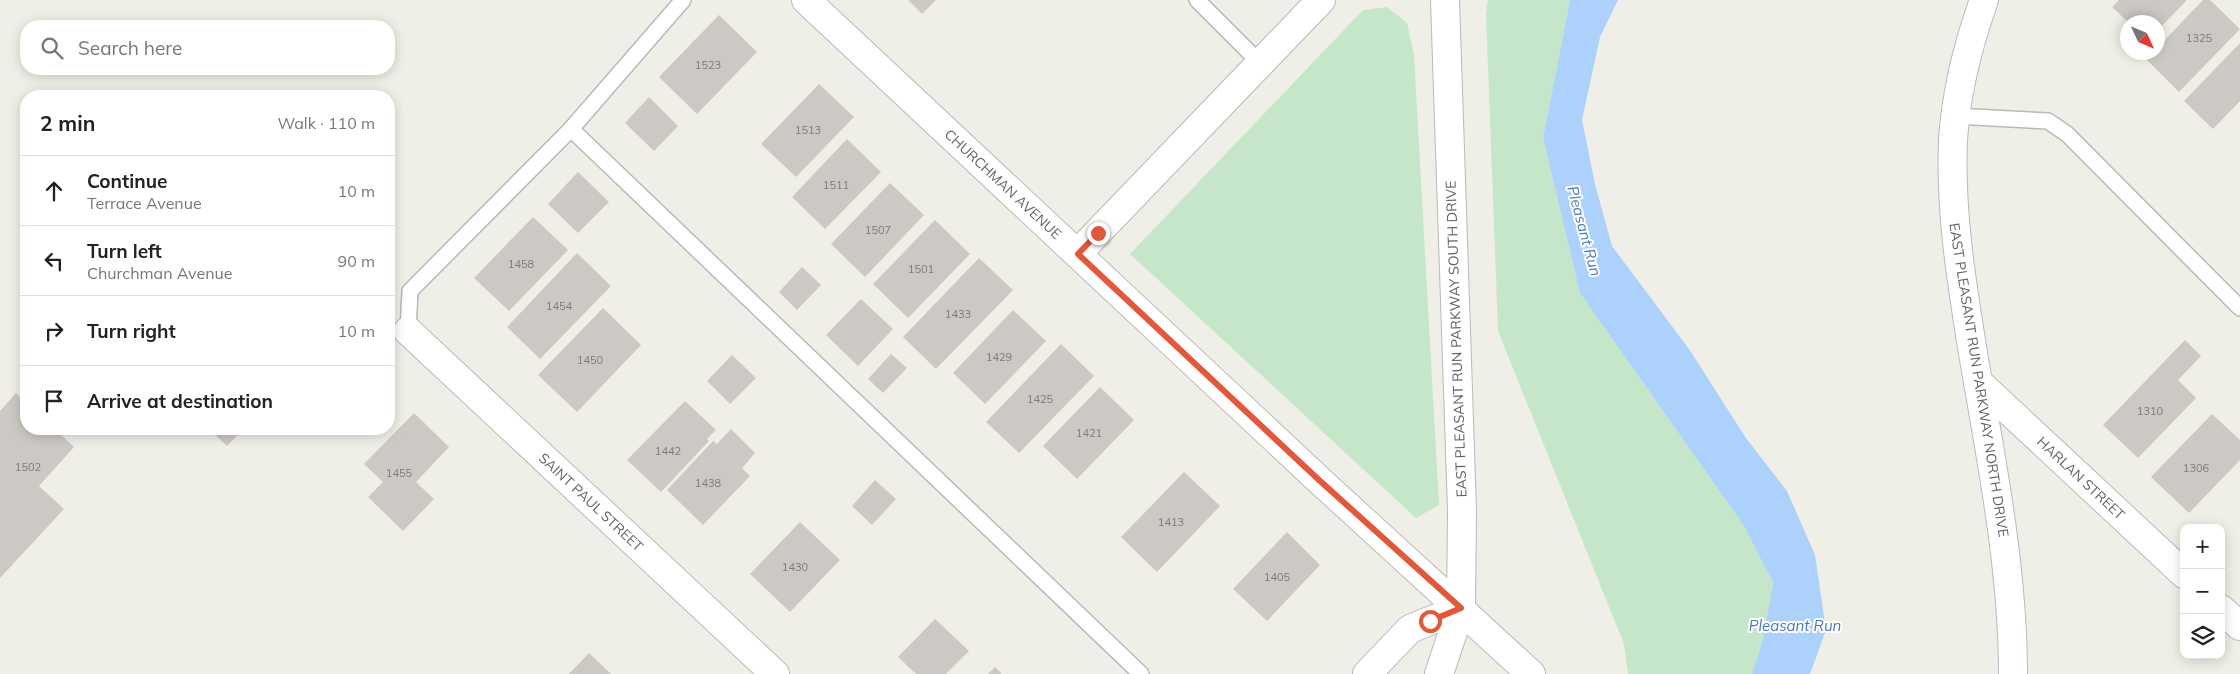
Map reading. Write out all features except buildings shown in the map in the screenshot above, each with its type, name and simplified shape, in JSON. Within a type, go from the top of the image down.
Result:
[{"type":"street","name":"CHURCHMAN AVENUE","points":[[806,0],[1319,480],[1531,674]]},
{"type":"street","points":[[1078,254],[1320,0]]},
{"type":"street","name":"EAST PLEASANT RUN PARKWAY SOUTH DRIVE","points":[[1439,674],[1461,608],[1462,511],[1445,0]]},
{"type":"street","name":"EAST PLEASANT RUN PARKWAY NORTH DRIVE","points":[[1984,0],[1964,66],[1955,116],[1952,177],[1956,240],[2004,540],[2013,630],[2013,674]]},
{"type":"street","name":"SAINT PAUL STREET","points":[[408,331],[775,674]]},
{"type":"street","name":"HARLAN STREET","points":[[1978,382],[2180,570]]},
{"type":"street","points":[[1367,674],[1410,629],[1461,608]]},
{"type":"lane","points":[[408,331],[410,291],[571,129],[683,0]]},
{"type":"lane","points":[[1197,0],[1260,63]]},
{"type":"lane","points":[[1955,116],[2048,121],[2067,134],[2240,308]]},
{"type":"lane","points":[[571,129],[1141,674]]},
{"type":"green space","points":[[1488,0],[1570,0],[1543,138],[1580,293],[1744,526],[1773,583],[1763,639],[1752,674],[1628,674],[1624,644],[1498,331],[1486,14]]},
{"type":"green space","points":[[1387,7],[1407,23],[1414,55],[1439,505],[1416,518],[1130,254],[1363,10]]},
{"type":"water","name":"Pleasant Run","points":[[1570,0],[1618,0],[1600,37],[1582,120],[1595,184],[1612,246],[1689,349],[1746,438],[1787,491],[1815,555],[1826,630],[1810,674],[1752,674],[1763,639],[1773,583],[1744,526],[1580,293],[1543,138]]},
{"type":"route","points":[[1098,233],[1078,254],[1319,480],[1461,608],[1430,621]]}]
